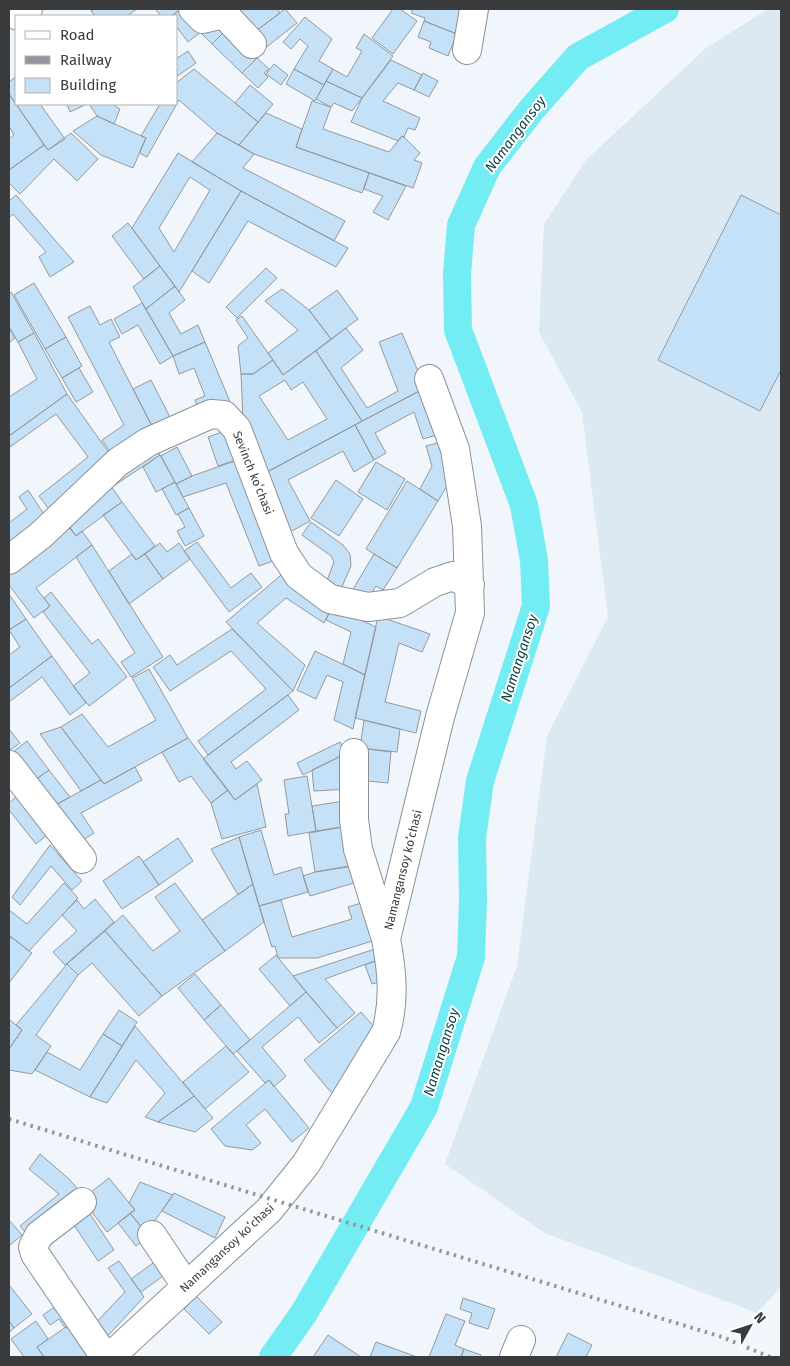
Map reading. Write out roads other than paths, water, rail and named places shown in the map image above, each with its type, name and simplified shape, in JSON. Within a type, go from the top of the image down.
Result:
[{"type":"street","points":[[193,9],[203,19],[224,14],[252,44]]},
{"type":"street","points":[[467,50],[474,9]]},
{"type":"street","name":"Namangansoy koʻchasi","points":[[110,1357],[269,1210],[306,1164],[386,1032],[392,1011],[392,975],[386,939],[440,717],[470,614],[467,526],[454,449],[429,379]]},
{"type":"street","name":"Sevinch koʻchasi","points":[[9,560],[41,535],[118,462],[148,442],[211,414],[224,416],[237,429],[284,553],[299,576],[330,598],[368,607],[400,602],[435,582],[454,576],[470,585]]},
{"type":"street","points":[[354,753],[354,820],[358,849],[386,939]]},
{"type":"street","points":[[9,765],[82,859]]},
{"type":"street","points":[[82,1202],[39,1235],[33,1247],[35,1254],[105,1357]]},
{"type":"street","points":[[152,1235],[186,1286]]},
{"type":"waterway","name":"Namangansoy","points":[[273,1357],[304,1313],[424,1107],[471,957],[473,900],[472,838],[480,781],[536,606],[534,560],[524,505],[458,330],[457,274],[461,225],[487,167],[532,109],[578,57],[665,9]]},
{"type":"railway","points":[[9,1119],[722,1337],[770,1357]]}]
